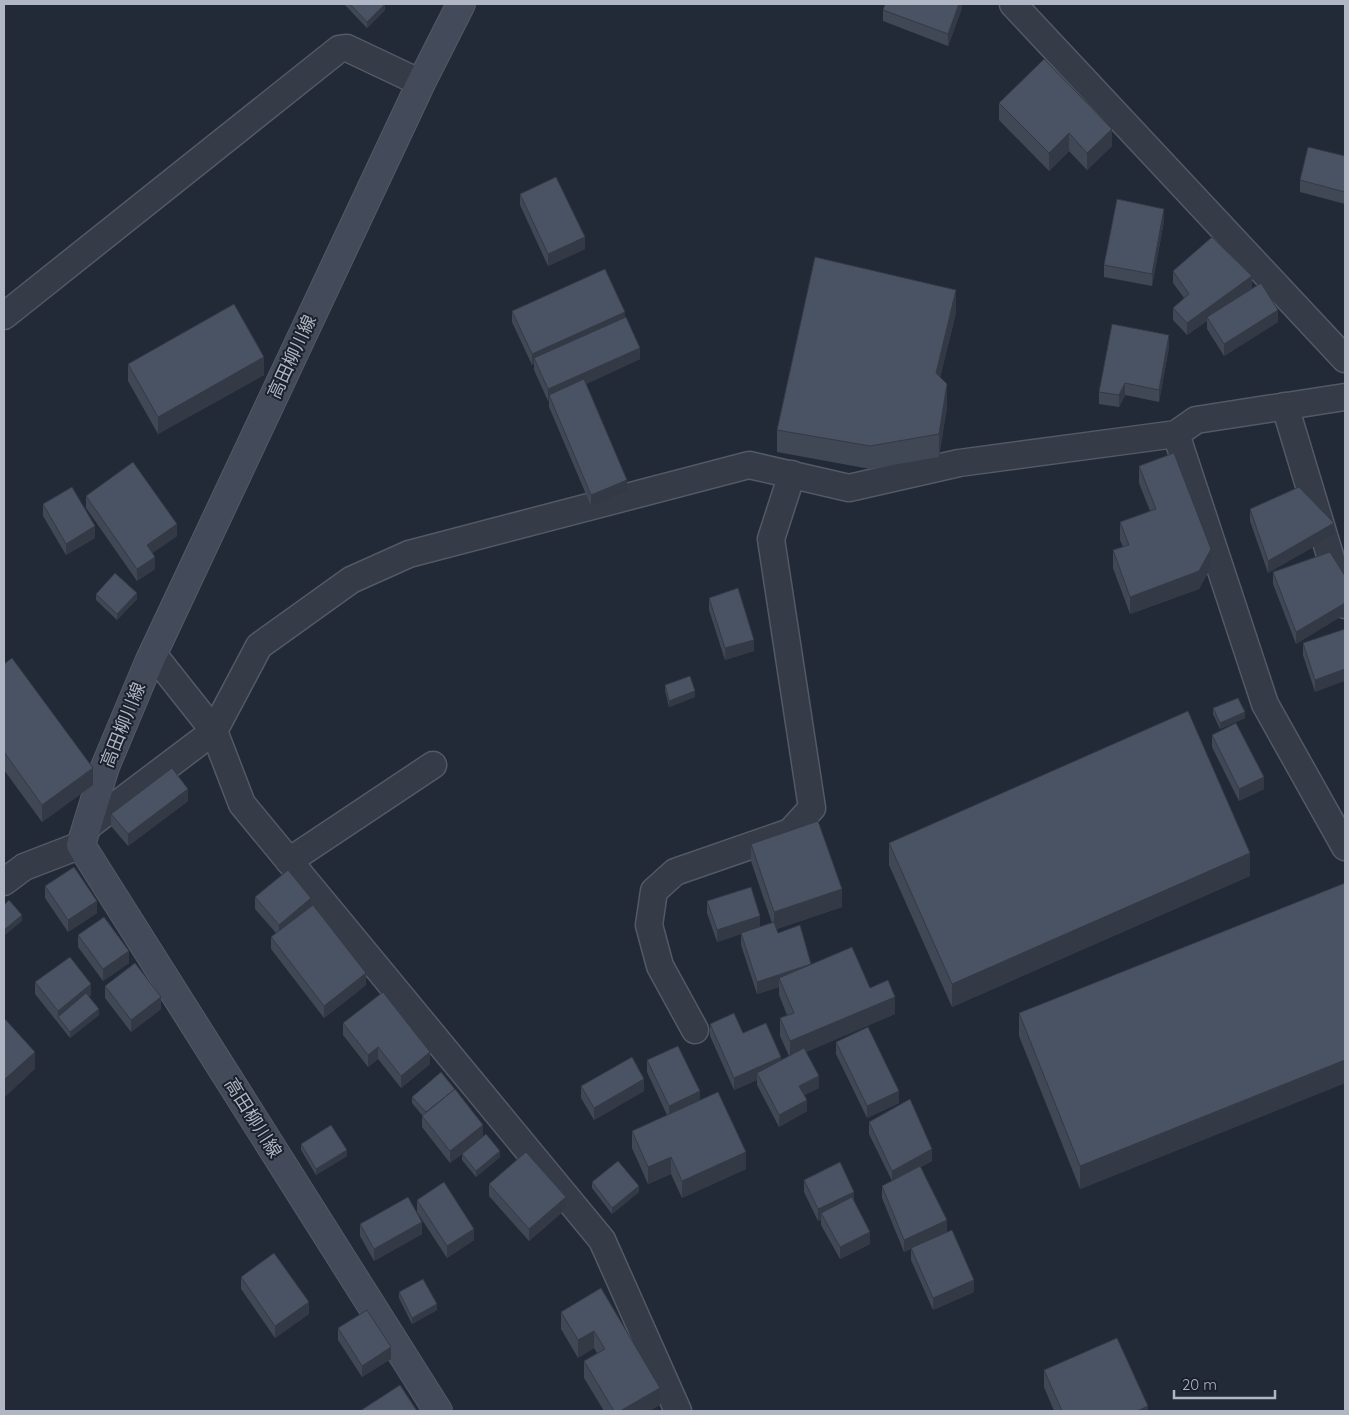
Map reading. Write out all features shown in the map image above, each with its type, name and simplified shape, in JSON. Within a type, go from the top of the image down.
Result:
[{"type":"main road","name":"高田柳川線","points":[[438,1411],[84,836],[105,767],[153,654],[421,83],[461,4]]},
{"type":"street","points":[[1014,4],[1345,359]]},
{"type":"street","points":[[4,316],[339,49],[347,48],[421,83]]},
{"type":"street","points":[[4,882],[24,867],[84,836],[214,731],[259,646],[351,580],[409,554],[749,464],[849,488],[959,463],[1176,434],[1196,420],[1345,397]]},
{"type":"street","points":[[1285,406],[1345,605]]},
{"type":"street","points":[[1176,434],[1264,704],[1345,846]]},
{"type":"street","points":[[695,1030],[660,966],[649,925],[654,891],[675,872],[790,832],[812,808],[771,539],[792,474]]},
{"type":"street","points":[[153,654],[214,731],[242,804],[602,1240],[678,1411]]},
{"type":"street","points":[[289,861],[433,766]]},
{"type":"building","points":[[350,4],[385,4],[367,22]]},
{"type":"building","points":[[885,4],[959,4],[948,34],[883,10]]},
{"type":"building","points":[[1044,59],[1112,129],[1087,153],[1069,133],[1049,153],[999,103]]},
{"type":"building","points":[[1308,147],[1345,156],[1345,192],[1300,180]]},
{"type":"building","points":[[556,177],[585,237],[548,254],[520,194]]},
{"type":"building","points":[[1117,199],[1164,209],[1152,274],[1104,265]]},
{"type":"building","points":[[1212,237],[1252,276],[1187,323],[1173,308],[1189,294],[1173,271]]},
{"type":"building","points":[[815,257],[956,290],[936,373],[947,384],[939,434],[870,446],[777,430]]},
{"type":"building","points":[[605,269],[625,312],[532,354],[512,311]]},
{"type":"building","points":[[1261,283],[1278,310],[1224,344],[1207,317]]},
{"type":"building","points":[[234,304],[264,357],[158,417],[128,364]]},
{"type":"building","points":[[626,317],[640,348],[548,389],[534,358]]},
{"type":"building","points":[[1112,324],[1169,335],[1159,390],[1125,383],[1119,395],[1099,392]]},
{"type":"building","points":[[584,379],[627,480],[591,495],[549,395]]},
{"type":"building","points":[[1174,453],[1211,549],[1199,571],[1130,597],[1113,550],[1129,545],[1120,522],[1156,509],[1139,466]]},
{"type":"building","points":[[133,462],[177,524],[147,545],[155,557],[137,569],[86,496]]},
{"type":"building","points":[[72,487],[95,526],[66,544],[43,504]]},
{"type":"building","points":[[1299,487],[1334,523],[1268,561],[1250,509]]},
{"type":"building","points":[[1330,552],[1345,576],[1345,603],[1296,632],[1273,572]]},
{"type":"building","points":[[115,573],[137,593],[117,614],[96,594]]},
{"type":"building","points":[[738,588],[754,640],[725,648],[709,598]]},
{"type":"building","points":[[1345,629],[1345,669],[1315,680],[1303,643]]},
{"type":"building","points":[[12,658],[93,768],[42,805],[4,752],[4,664]]},
{"type":"building","points":[[690,676],[695,691],[669,701],[665,685]]},
{"type":"building","points":[[1238,698],[1245,712],[1220,723],[1213,708]]},
{"type":"building","points":[[1188,711],[1250,853],[952,984],[889,843]]},
{"type":"building","points":[[1236,723],[1264,777],[1239,789],[1212,735]]},
{"type":"building","points":[[172,768],[188,789],[128,834],[111,814]]},
{"type":"building","points":[[818,821],[842,889],[774,912],[751,844]]},
{"type":"building","points":[[74,867],[97,901],[68,920],[45,886]]},
{"type":"building","points":[[288,870],[311,898],[279,925],[255,897]]},
{"type":"building","points":[[1345,883],[1345,1060],[1080,1166],[1019,1013]]},
{"type":"building","points":[[751,887],[760,916],[717,930],[707,901]]},
{"type":"building","points":[[9,900],[22,915],[4,930],[4,905]]},
{"type":"building","points":[[313,905],[366,973],[324,1006],[271,937]]},
{"type":"building","points":[[104,917],[129,951],[103,969],[78,935]]},
{"type":"building","points":[[774,922],[778,933],[800,925],[811,964],[757,982],[741,933]]},
{"type":"building","points":[[852,947],[870,988],[888,980],[895,997],[790,1041],[780,1018],[794,1013],[779,978]]},
{"type":"building","points":[[70,957],[91,984],[58,1011],[35,982]]},
{"type":"building","points":[[135,963],[161,997],[131,1020],[105,986]]},
{"type":"building","points":[[383,992],[430,1052],[401,1076],[378,1047],[368,1055],[343,1023]]},
{"type":"building","points":[[86,993],[99,1009],[70,1032],[58,1017]]},
{"type":"building","points":[[734,1013],[743,1033],[766,1023],[781,1057],[734,1078],[710,1024]]},
{"type":"building","points":[[4,1018],[35,1052],[4,1080]]},
{"type":"building","points":[[868,1027],[899,1091],[867,1106],[836,1042]]},
{"type":"building","points":[[678,1046],[700,1091],[669,1106],[647,1060]]},
{"type":"building","points":[[804,1048],[819,1076],[799,1086],[807,1100],[779,1115],[757,1073]]},
{"type":"building","points":[[632,1057],[644,1079],[594,1108],[581,1086]]},
{"type":"building","points":[[441,1072],[455,1089],[426,1112],[412,1097]]},
{"type":"building","points":[[455,1089],[483,1125],[450,1151],[422,1116]]},
{"type":"building","points":[[718,1092],[746,1152],[682,1181],[671,1157],[648,1167],[632,1131]]},
{"type":"building","points":[[910,1099],[932,1149],[892,1171],[869,1122]]},
{"type":"building","points":[[331,1125],[347,1150],[316,1169],[301,1144]]},
{"type":"building","points":[[486,1134],[500,1151],[476,1171],[462,1154]]},
{"type":"building","points":[[526,1152],[566,1197],[529,1229],[489,1184]]},
{"type":"building","points":[[618,1161],[639,1186],[612,1208],[592,1182]]},
{"type":"building","points":[[840,1162],[854,1192],[818,1209],[804,1180]]},
{"type":"building","points":[[920,1166],[947,1220],[904,1240],[882,1186]]},
{"type":"building","points":[[444,1182],[474,1229],[447,1246],[417,1200]]},
{"type":"building","points":[[408,1197],[422,1222],[374,1249],[360,1224]]},
{"type":"building","points":[[852,1197],[870,1232],[840,1247],[821,1213]]},
{"type":"building","points":[[952,1230],[974,1280],[933,1298],[911,1248]]},
{"type":"building","points":[[274,1253],[309,1302],[275,1326],[241,1277]]},
{"type":"building","points":[[423,1279],[437,1304],[412,1318],[399,1292]]},
{"type":"building","points":[[601,1288],[660,1388],[620,1411],[614,1411],[584,1361],[605,1349],[594,1331],[578,1340],[561,1312]]},
{"type":"building","points":[[367,1310],[391,1347],[362,1366],[338,1328]]},
{"type":"building","points":[[1117,1338],[1148,1406],[1137,1411],[1062,1411],[1044,1370]]},
{"type":"building","points":[[400,1385],[417,1411],[360,1411]]}]
